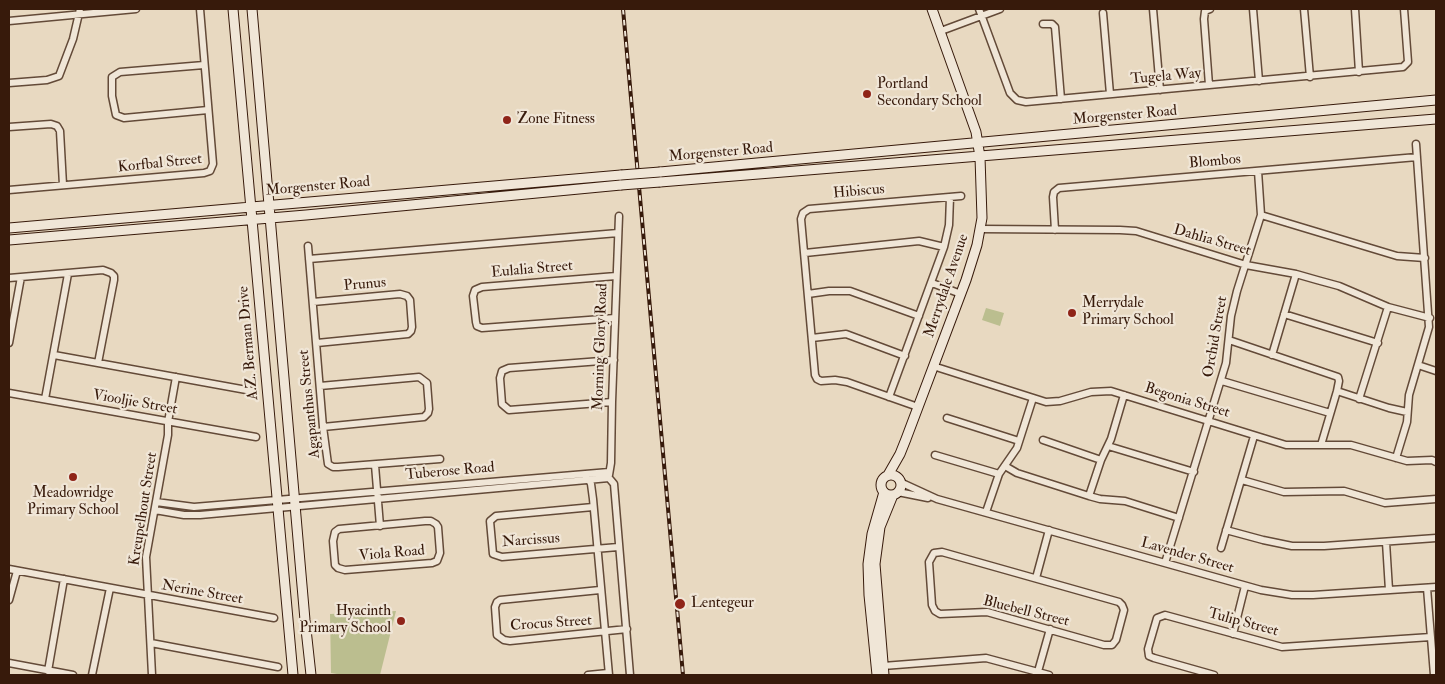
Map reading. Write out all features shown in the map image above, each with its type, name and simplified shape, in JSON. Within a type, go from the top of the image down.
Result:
[{"type":"main road","name":"A.Z. Berman Drive","points":[[233,9],[292,675]]},
{"type":"main road","points":[[252,9],[311,675]]},
{"type":"main road","name":"Merrydale Avenue","points":[[895,488],[881,484],[883,478],[888,475],[900,454],[961,294],[974,257],[980,228],[982,194],[979,143],[970,112],[932,9]]},
{"type":"main road","name":"Morgenster Road","points":[[9,240],[252,220],[621,185],[660,177],[979,143],[1436,100]]},
{"type":"main road","name":"Morgenster Road","points":[[9,228],[621,175],[660,177],[980,156],[1436,118]]},
{"type":"main road","name":"Merrydale Avenue","points":[[877,675],[873,592],[879,535],[884,514],[895,488],[900,454]]},
{"type":"main road","points":[[888,475],[894,475],[895,488]]},
{"type":"main road","name":"Merrydale Avenue","points":[[873,592],[883,671]]},
{"type":"street","points":[[9,21],[79,11],[136,9]]},
{"type":"street","name":"Korfbal Street","points":[[9,190],[207,172],[212,168],[200,9]]},
{"type":"street","name":"Tugela Way","points":[[979,9],[1013,97],[1023,102],[1398,68],[1408,64],[1404,9]]},
{"type":"street","points":[[940,31],[1000,9]]},
{"type":"street","points":[[1153,9],[1160,90]]},
{"type":"street","points":[[1209,85],[1204,19],[1205,11],[1210,9]]},
{"type":"street","points":[[1253,9],[1259,81]]},
{"type":"street","points":[[1304,9],[1310,77]]},
{"type":"street","points":[[1355,9],[1359,72]]},
{"type":"street","points":[[9,83],[48,80],[59,76],[73,39],[79,11]]},
{"type":"street","points":[[1103,13],[1110,94]]},
{"type":"street","points":[[1043,24],[1052,24],[1055,28],[1061,99]]},
{"type":"street","points":[[204,65],[120,72],[112,77],[112,96],[116,115],[124,118],[208,110]]},
{"type":"street","points":[[9,127],[51,124],[57,126],[60,131],[64,185]]},
{"type":"street","points":[[1396,458],[1407,422],[1409,396],[1428,332],[1430,318],[1416,144]]},
{"type":"street","name":"Blombos","points":[[1055,230],[1053,197],[1054,192],[1059,188],[1417,157]]},
{"type":"street","name":"Orchid Street","points":[[1165,563],[1222,381],[1233,308],[1261,215],[1258,171]]},
{"type":"street","name":"Hibiscus","points":[[918,407],[848,382],[822,381],[817,379],[801,220],[803,213],[809,209],[962,196]]},
{"type":"street","points":[[889,397],[944,248],[949,225],[950,197]]},
{"type":"street","points":[[1261,215],[1397,256],[1425,258]]},
{"type":"street","name":"Morning Glory Road","points":[[609,475],[611,464],[619,216]]},
{"type":"street","name":"Dahlia Street","points":[[980,228],[1136,231],[1246,265],[1296,274],[1339,286],[1388,307],[1430,318]]},
{"type":"street","points":[[309,259],[618,233]]},
{"type":"street","points":[[804,252],[919,242],[944,248]]},
{"type":"street","name":"Agapanthus Street","points":[[308,246],[326,461],[329,466],[376,465],[440,459]]},
{"type":"street","points":[[9,278],[103,270],[114,276],[98,363]]},
{"type":"street","points":[[45,399],[68,274]]},
{"type":"street","points":[[1272,355],[1296,274]]},
{"type":"street","name":"Eulalia Street","points":[[615,318],[482,328],[476,322],[473,296],[475,290],[482,287],[616,276]]},
{"type":"street","points":[[9,343],[21,277]]},
{"type":"street","points":[[932,283],[961,294]]},
{"type":"street","points":[[808,294],[850,291],[919,316]]},
{"type":"street","name":"Prunus","points":[[313,302],[400,294],[407,296],[410,304],[412,327],[408,334],[317,343]]},
{"type":"street","points":[[1359,399],[1388,307]]},
{"type":"street","points":[[1284,314],[1378,343]]},
{"type":"street","points":[[812,338],[846,334],[904,356]]},
{"type":"street","points":[[1229,340],[1334,375],[1339,379],[1320,445]]},
{"type":"street","points":[[54,354],[252,391]]},
{"type":"street","points":[[612,402],[509,410],[502,404],[500,378],[502,371],[509,368],[614,360]]},
{"type":"street","points":[[1418,365],[1436,371]]},
{"type":"street","name":"Begonia Street","points":[[934,366],[1046,402],[1060,401],[1100,390],[1110,391],[1286,445],[1351,445],[1407,461],[1432,460],[1436,462]]},
{"type":"street","name":"Kreupelhout Street","points":[[152,675],[146,557],[168,435],[168,422],[176,377]]},
{"type":"street","points":[[320,386],[419,377],[426,383],[429,409],[424,417],[323,426]]},
{"type":"street","points":[[1222,381],[1330,413]]},
{"type":"street","points":[[1337,391],[1407,412]]},
{"type":"street","name":"Viooljie Street","points":[[9,393],[256,437]]},
{"type":"street","points":[[1089,496],[1100,460],[1108,446],[1124,395]]},
{"type":"street","points":[[986,512],[999,474],[1014,454],[1020,442],[1033,398]]},
{"type":"street","points":[[947,418],[1020,442]]},
{"type":"street","points":[[1221,548],[1254,436]]},
{"type":"street","points":[[1043,440],[1100,460]]},
{"type":"street","points":[[1108,446],[1194,472]]},
{"type":"street","points":[[935,455],[999,474]]},
{"type":"street","name":"Viola Road","points":[[376,465],[380,526]]},
{"type":"street","points":[[1004,466],[1016,473],[1089,496],[1125,501],[1180,518]]},
{"type":"street","points":[[609,475],[614,484],[630,675]]},
{"type":"street","name":"Tuberose Road","points":[[295,502],[378,500],[609,475]]},
{"type":"street","points":[[588,477],[591,487],[608,674],[588,675]]},
{"type":"street","name":"Tuberose Road","points":[[295,502],[377,491],[588,477]]},
{"type":"street","points":[[1242,480],[1284,492],[1344,491],[1384,503],[1436,499]]},
{"type":"street","name":"Lavender Street","points":[[895,488],[937,498],[1245,586],[1292,595],[1436,587]]},
{"type":"street","points":[[156,502],[194,507],[277,504]]},
{"type":"street","points":[[155,510],[191,515],[295,502]]},
{"type":"street","name":"Narcissus","points":[[593,507],[496,516],[490,522],[493,554],[502,557],[618,546]]},
{"type":"street","name":"Viola Road","points":[[425,521],[436,524],[438,527],[439,558],[432,563],[345,570],[335,565],[333,540],[335,532],[339,529],[380,526],[425,521]]},
{"type":"street","points":[[1036,578],[1049,530]]},
{"type":"street","points":[[1226,530],[1292,546],[1324,546],[1436,538]]},
{"type":"street","points":[[1386,542],[1390,590]]},
{"type":"street","name":"Bluebell Street","points":[[942,552],[1116,601],[1124,608],[1116,640],[1109,646],[1050,629],[987,612],[940,614],[935,611],[932,605],[929,562],[932,555],[942,552]]},
{"type":"street","name":"Nerine Street","points":[[9,570],[274,618]]},
{"type":"street","points":[[9,600],[17,571]]},
{"type":"street","points":[[48,671],[64,580]]},
{"type":"street","points":[[1233,634],[1245,586]]},
{"type":"street","points":[[92,675],[110,588]]},
{"type":"street","points":[[1427,588],[1434,675]]},
{"type":"street","name":"Crocus Street","points":[[600,590],[500,600],[495,607],[496,630],[500,638],[510,641],[627,629]]},
{"type":"street","name":"Tulip Street","points":[[1214,675],[1149,656],[1148,649],[1156,620],[1159,616],[1166,615],[1277,646],[1291,648],[1431,637]]},
{"type":"street","points":[[1037,674],[1050,629]]},
{"type":"street","points":[[150,643],[278,667]]},
{"type":"street","points":[[883,671],[986,658],[1037,674],[1049,675]]},
{"type":"street","points":[[9,664],[73,675]]},
{"type":"green space","points":[[986,308],[1004,313],[1000,326],[982,320]]},
{"type":"green space","points":[[396,611],[380,675],[343,675],[331,673],[330,614]]},
{"type":"railway","points":[[623,9],[683,675]]},
{"type":"place","name":"Portland Secondary School","points":[[867,94]]},
{"type":"place","name":"Zone Fitness","points":[[507,120]]},
{"type":"place","name":"Merrydale Primary School","points":[[1072,313]]},
{"type":"place","name":"Meadowridge Primary School","points":[[73,477]]},
{"type":"place","name":"Lentegeur","points":[[680,604]]},
{"type":"place","name":"Hyacinth Primary School","points":[[401,621]]}]
